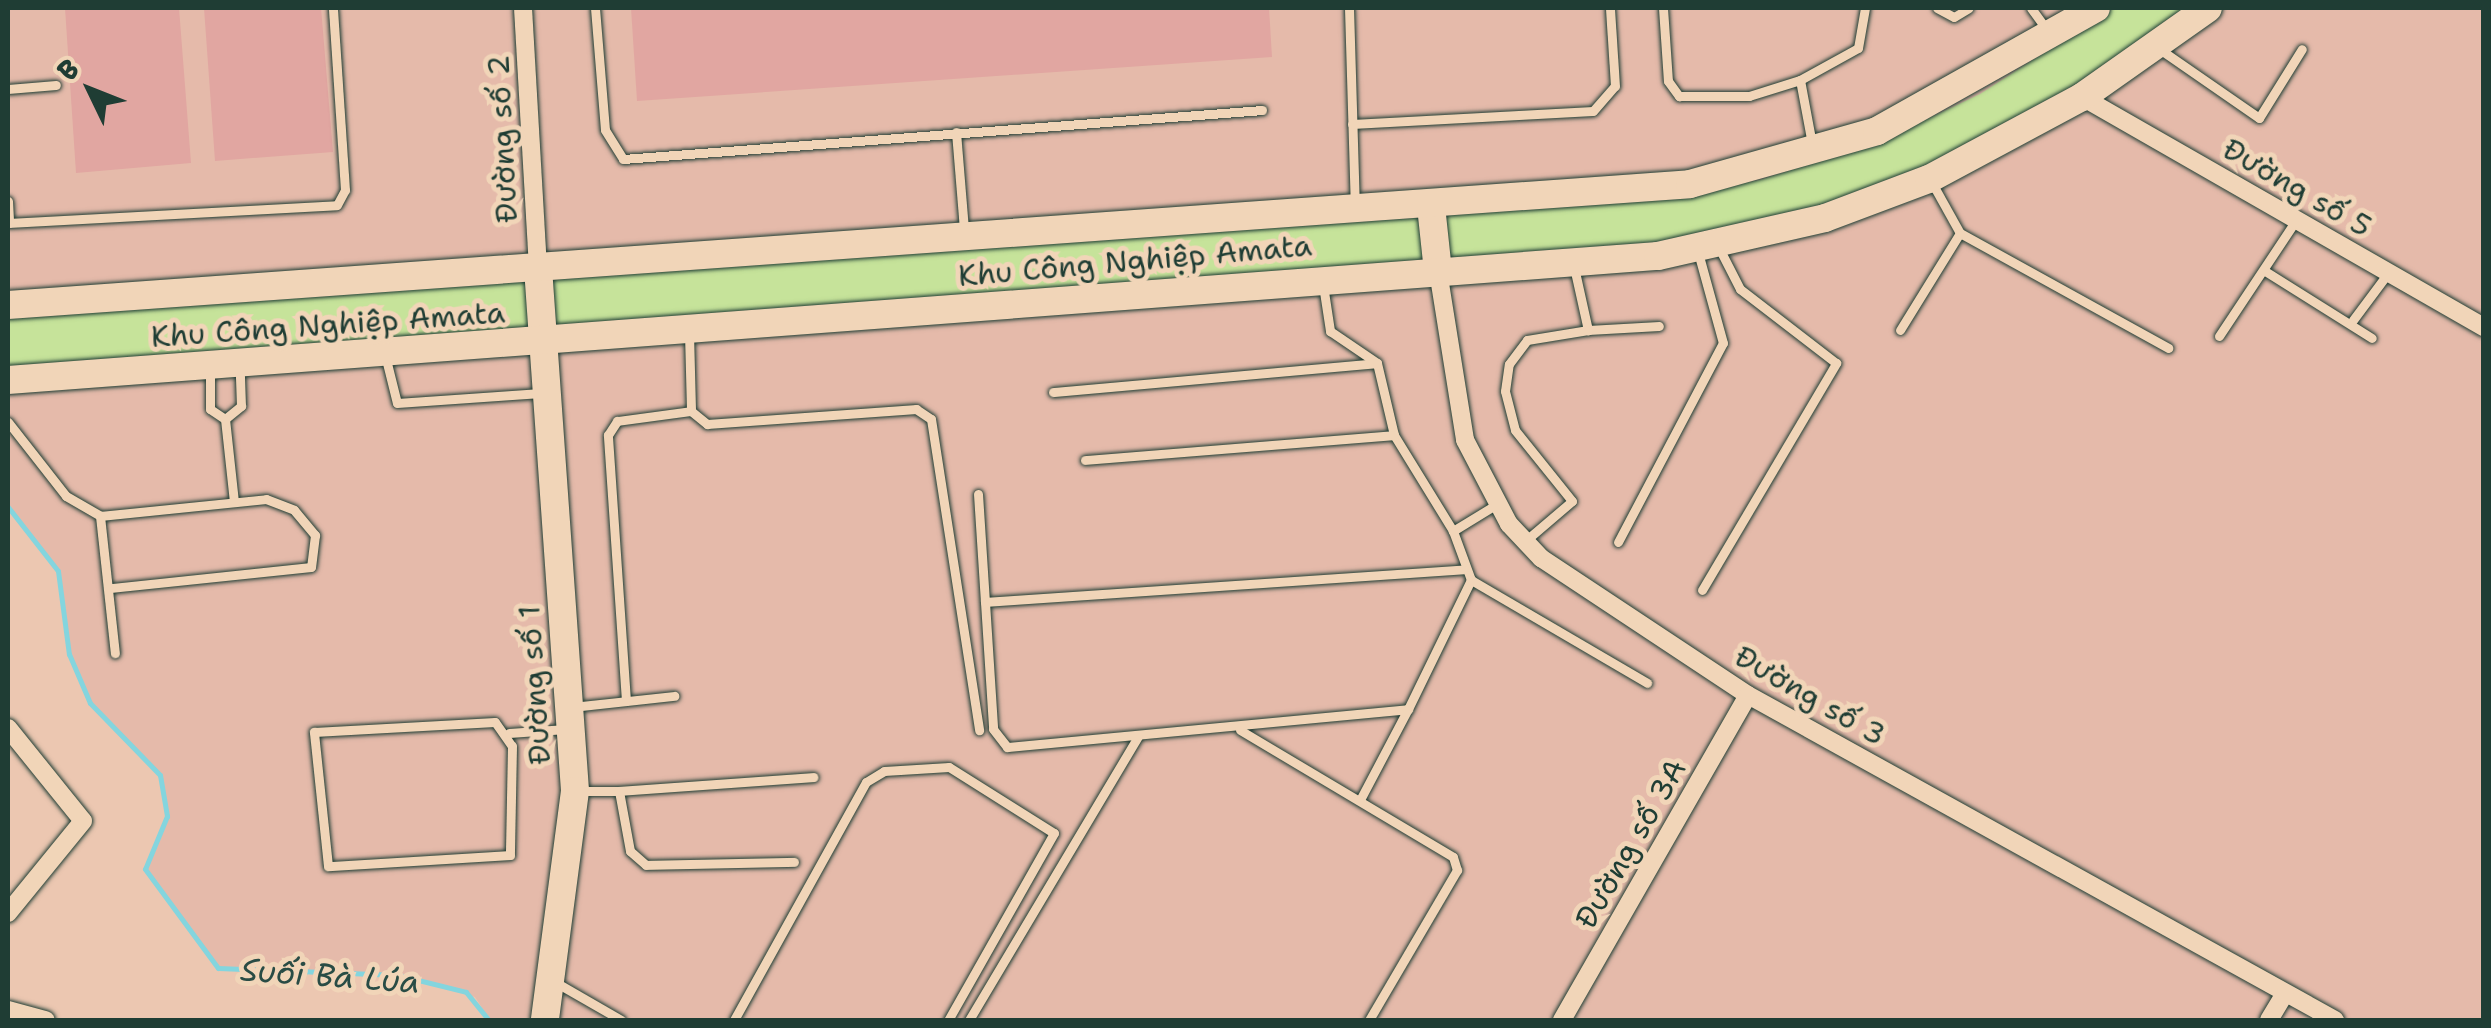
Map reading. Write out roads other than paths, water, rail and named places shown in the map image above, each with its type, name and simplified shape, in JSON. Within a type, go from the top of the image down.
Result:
[{"type":"street","name":"Đường số 2","points":[[524,8],[538,268]]},
{"type":"street","name":"Khu Công Nghiệp Amata","points":[[8,305],[538,268],[965,232],[1431,206],[1690,184],[1876,132],[2054,39],[2096,8]]},
{"type":"street","name":"Khu Công Nghiệp Amata","points":[[8,380],[547,342],[1322,278],[1574,264],[1708,248],[1930,179],[2082,97],[2208,8]]},
{"type":"street","name":"Đường số 5","points":[[2082,97],[2484,328]]},
{"type":"street","points":[[1431,206],[1438,272]]},
{"type":"street","name":"Đường số 1","points":[[538,268],[547,342],[574,792],[545,1020]]},
{"type":"street","name":"Đường số 3","points":[[1438,272],[1452,399],[1497,504],[1523,542],[1576,587],[1748,695],[2336,1020]]},
{"type":"street","name":"Đường số 3A","points":[[1562,1020],[1748,695]]},
{"type":"street","points":[[8,728],[83,821],[8,910]]},
{"type":"street","points":[[2269,1020],[2285,993]]},
{"type":"street","points":[[8,1010],[46,1020]]},
{"type":"lane","points":[[8,201],[8,223],[336,205],[345,190],[333,8]]},
{"type":"lane","points":[[596,8],[605,130],[623,159],[1262,110]]},
{"type":"lane","points":[[1349,8],[1355,208]]},
{"type":"lane","points":[[1352,124],[1593,111],[1615,86],[1610,8]]},
{"type":"lane","points":[[1662,8],[1668,81],[1679,96],[1750,96],[1800,80],[1858,48],[1866,8]]},
{"type":"lane","points":[[1936,8],[1954,17],[1968,8]]},
{"type":"lane","points":[[2031,8],[2054,39]]},
{"type":"lane","points":[[2156,47],[2259,118],[2302,48]]},
{"type":"lane","points":[[1800,80],[1814,152]]},
{"type":"lane","points":[[8,90],[56,84]]},
{"type":"lane","points":[[956,132],[965,232]]},
{"type":"lane","points":[[1930,179],[1960,233],[2168,348]]},
{"type":"lane","points":[[2219,336],[2296,220]]},
{"type":"lane","points":[[1900,330],[1960,233]]},
{"type":"lane","points":[[1618,542],[1722,342],[1708,248]]},
{"type":"lane","points":[[1702,590],[1836,363],[1740,290],[1708,248]]},
{"type":"lane","points":[[1574,264],[1588,330]]},
{"type":"lane","points":[[2266,270],[2353,320],[2372,338]]},
{"type":"lane","points":[[2353,320],[2388,272]]},
{"type":"lane","points":[[1322,278],[1330,331],[1378,363],[1394,436],[1452,531],[1463,569],[1471,580],[1648,683]]},
{"type":"lane","points":[[1523,542],[1572,501],[1515,430],[1504,391],[1510,364],[1527,340],[1588,330],[1660,326]]},
{"type":"lane","points":[[688,330],[691,411],[707,424],[916,409],[931,419],[979,730]]},
{"type":"lane","points":[[385,352],[397,402],[550,392]]},
{"type":"lane","points":[[225,419],[241,406],[240,363]]},
{"type":"lane","points":[[1053,392],[1378,363]]},
{"type":"lane","points":[[210,365],[210,409],[225,419]]},
{"type":"lane","points":[[626,701],[610,426],[691,411]]},
{"type":"lane","points":[[225,419],[234,502]]},
{"type":"lane","points":[[8,422],[66,496],[100,516],[234,502],[294,510],[315,535],[317,559],[296,570],[110,588]]},
{"type":"lane","points":[[1085,460],[1394,436]]},
{"type":"lane","points":[[978,494],[1000,742],[1237,728],[1408,709]]},
{"type":"lane","points":[[1452,531],[1497,504]]},
{"type":"lane","points":[[100,516],[115,653]]},
{"type":"lane","points":[[985,602],[1463,569]]},
{"type":"lane","points":[[1361,798],[1471,580]]},
{"type":"lane","points":[[509,733],[626,701],[674,696]]},
{"type":"lane","points":[[495,722],[509,733],[510,855],[328,866],[314,732],[495,722]]},
{"type":"lane","points":[[1237,728],[1444,846],[1457,870],[1368,1020]]},
{"type":"lane","points":[[969,1020],[1138,736]]},
{"type":"lane","points":[[734,1020],[866,782],[884,771],[950,766],[1054,833],[948,1020]]},
{"type":"lane","points":[[574,792],[812,778]]},
{"type":"lane","points":[[620,790],[630,851],[646,865],[794,862]]},
{"type":"lane","points":[[552,981],[621,1020]]},
{"type":"waterway","name":"Suối Bà Lúa","points":[[8,507],[58,571],[69,654],[90,703],[160,775],[167,816],[145,869],[218,968],[398,975],[466,992],[489,1020]]}]
